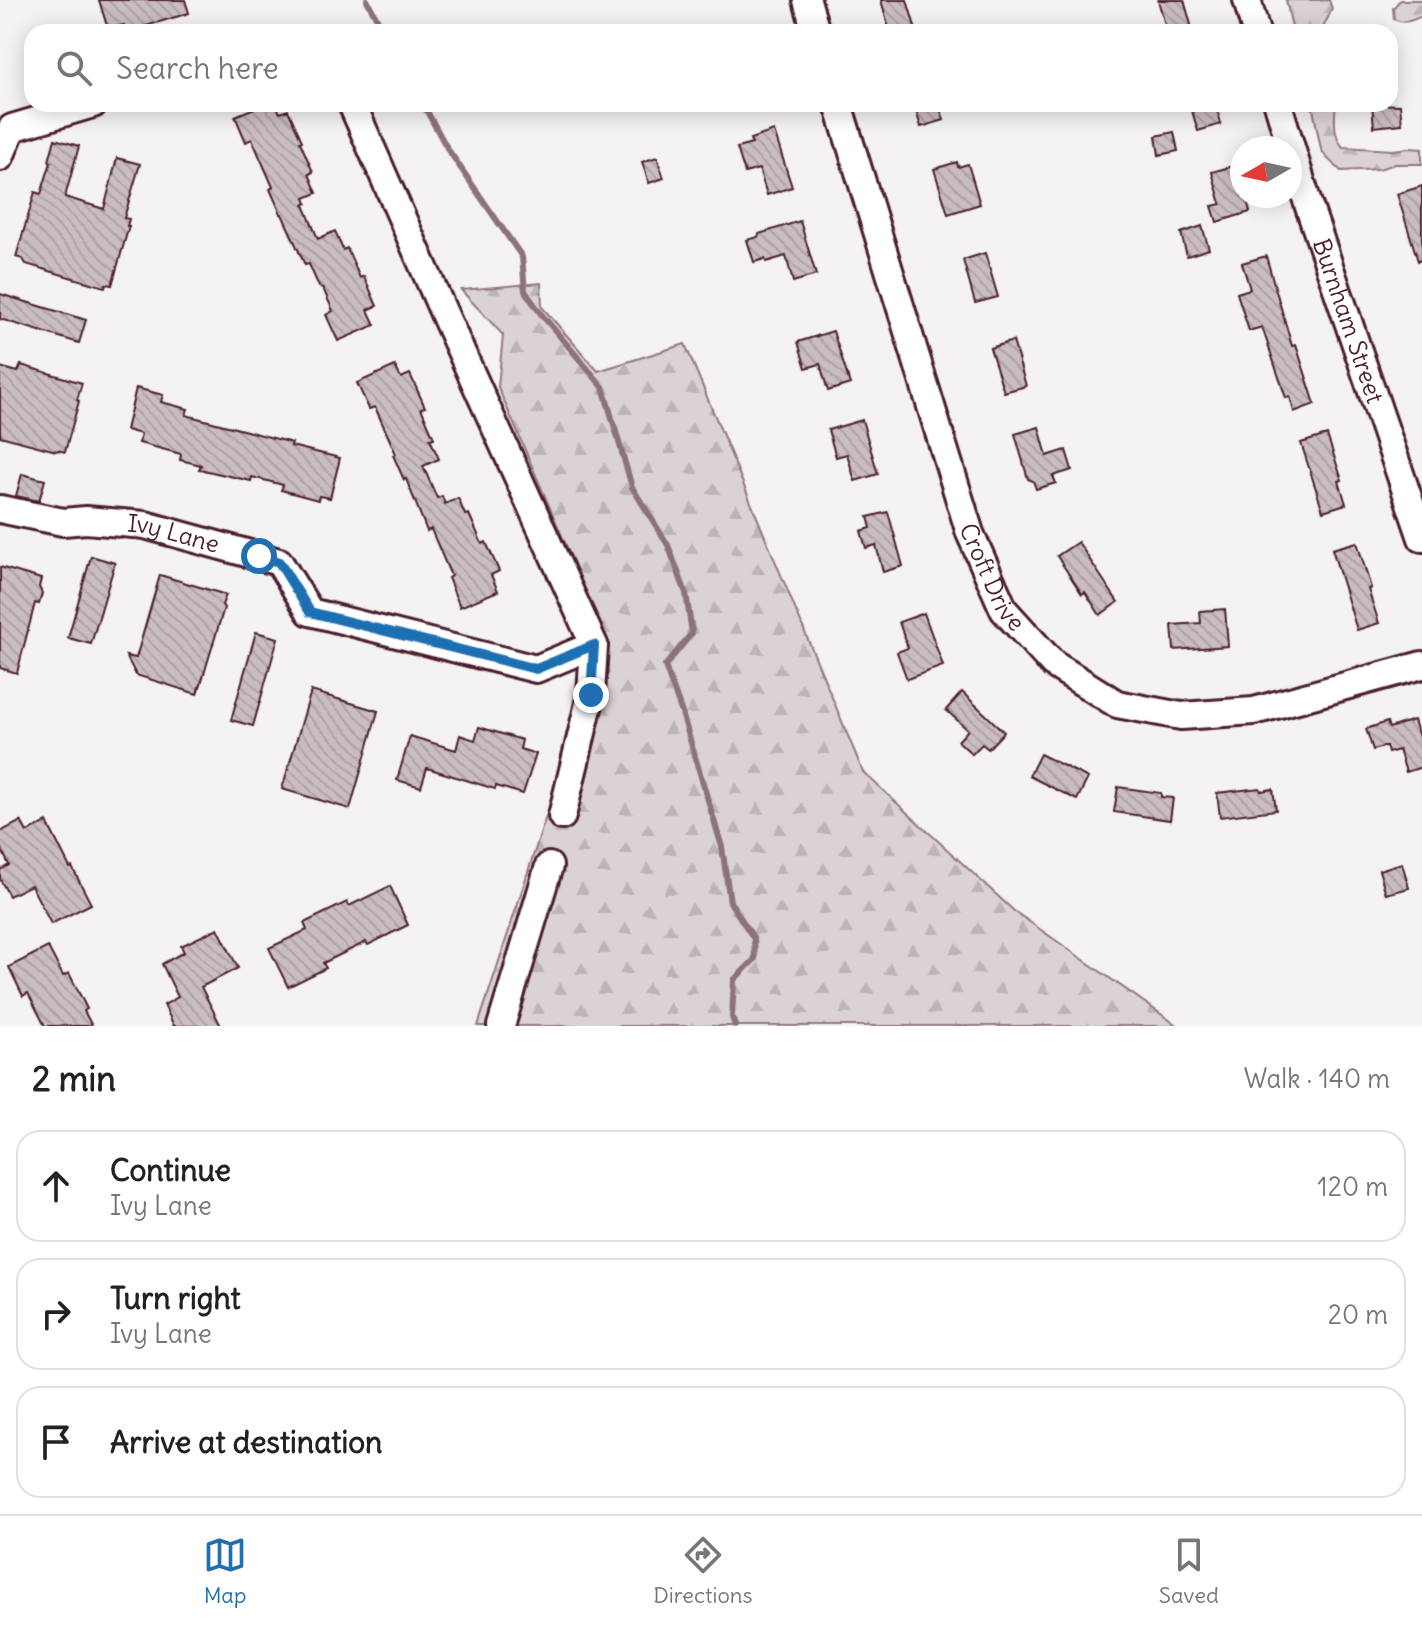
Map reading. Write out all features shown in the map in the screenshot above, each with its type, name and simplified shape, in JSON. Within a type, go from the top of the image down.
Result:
[{"type":"street","points":[[807,0],[814,24]]},
{"type":"street","points":[[1247,0],[1254,24]]},
{"type":"street","points":[[0,157],[12,128],[66,112]]},
{"type":"street","points":[[356,112],[594,645],[591,695],[562,816]]},
{"type":"street","name":"Croft Drive","points":[[840,112],[970,533],[1004,610],[1053,664],[1117,704],[1181,716],[1254,711],[1422,665]]},
{"type":"street","name":"Burnham Street","points":[[1280,112],[1308,204],[1422,538]]},
{"type":"street","name":"Ivy Lane","points":[[0,509],[63,522],[86,520],[145,525],[279,562],[310,612],[536,669],[594,645]]},
{"type":"street","points":[[501,1026],[549,866]]},
{"type":"green space","points":[[1286,0],[1329,0],[1332,9],[1325,24],[1291,24]]},
{"type":"green space","points":[[1400,0],[1422,0],[1422,16],[1404,22],[1394,19],[1393,8]]},
{"type":"green space","points":[[1314,112],[1336,112],[1336,132],[1343,147],[1422,149],[1422,164],[1341,171],[1321,149]]},
{"type":"green space","points":[[541,283],[542,307],[598,371],[685,344],[863,772],[1014,911],[1178,1026],[478,1026],[549,807],[596,615],[498,387],[503,335],[461,290]]},
{"type":"building","points":[[99,0],[185,0],[189,13],[153,24],[106,24]]},
{"type":"building","points":[[881,0],[907,0],[914,24],[888,24]]},
{"type":"building","points":[[1158,0],[1184,0],[1191,24],[1165,24]]},
{"type":"building","points":[[1400,105],[1402,124],[1374,127],[1373,112],[1398,112]]},
{"type":"building","points":[[245,112],[289,112],[313,172],[309,174],[317,193],[305,198],[307,203],[304,205],[318,239],[335,231],[343,250],[347,248],[360,278],[364,276],[377,306],[368,310],[375,325],[338,341],[326,315],[333,311],[323,288],[319,287],[309,264],[305,265],[270,189],[273,187],[252,139],[246,142],[235,116]]},
{"type":"building","points":[[916,112],[942,112],[944,120],[921,127]]},
{"type":"building","points":[[1192,112],[1218,112],[1221,124],[1198,131]]},
{"type":"building","points":[[774,131],[792,187],[767,195],[759,169],[745,173],[737,148],[752,144],[750,139]]},
{"type":"building","points":[[1174,132],[1178,151],[1159,155],[1156,136]]},
{"type":"building","points":[[55,139],[79,146],[65,197],[104,209],[117,158],[140,164],[124,218],[129,219],[129,226],[112,285],[106,284],[105,287],[73,278],[26,264],[16,257],[35,192],[41,194]]},
{"type":"building","points":[[657,157],[664,178],[649,183],[642,162]]},
{"type":"building","points":[[957,162],[958,167],[968,164],[980,204],[948,214],[934,169]]},
{"type":"building","points":[[1230,167],[1230,208],[1249,208],[1250,212],[1217,222],[1212,206],[1221,204],[1212,172]]},
{"type":"building","points":[[1422,186],[1422,260],[1418,261],[1397,194]]},
{"type":"building","points":[[800,221],[816,275],[793,282],[786,256],[754,262],[747,240]]},
{"type":"building","points":[[1202,226],[1209,249],[1187,256],[1181,233]]},
{"type":"building","points":[[985,253],[998,297],[975,303],[963,260]]},
{"type":"building","points":[[1266,256],[1292,346],[1296,345],[1315,404],[1294,412],[1290,397],[1286,398],[1262,327],[1249,331],[1237,293],[1250,289],[1242,263]]},
{"type":"building","points":[[0,294],[86,320],[79,343],[0,319]]},
{"type":"building","points":[[833,331],[850,384],[828,391],[820,364],[806,368],[798,342]]},
{"type":"building","points":[[1013,341],[1026,386],[1004,392],[990,348]]},
{"type":"building","points":[[21,365],[82,383],[65,452],[0,436],[0,367],[18,372]]},
{"type":"building","points":[[395,366],[401,378],[410,374],[425,407],[421,408],[439,459],[423,466],[437,498],[442,496],[445,504],[458,498],[482,544],[486,542],[499,571],[491,575],[498,591],[460,607],[448,578],[451,576],[431,529],[427,531],[404,480],[375,407],[369,409],[357,383]]},
{"type":"building","points":[[136,388],[163,395],[161,402],[188,409],[186,415],[340,458],[330,498],[319,496],[318,500],[281,490],[283,485],[199,469],[201,465],[180,460],[181,454],[139,443],[141,434],[126,430]]},
{"type":"building","points":[[862,420],[878,474],[855,481],[847,454],[836,457],[828,430]]},
{"type":"building","points":[[1039,427],[1047,456],[1066,450],[1072,470],[1053,476],[1056,483],[1036,489],[1033,481],[1028,479],[1015,434]]},
{"type":"building","points":[[1327,435],[1342,480],[1339,481],[1346,504],[1323,511],[1301,443]]},
{"type":"building","points":[[22,474],[45,480],[39,501],[16,496]]},
{"type":"building","points":[[888,512],[903,566],[883,572],[876,545],[866,548],[861,531],[871,528],[868,517]]},
{"type":"building","points":[[1078,542],[1118,602],[1100,615],[1057,556]]},
{"type":"building","points":[[1357,542],[1379,623],[1357,630],[1332,549]]},
{"type":"building","points":[[91,556],[115,563],[91,644],[68,638]]},
{"type":"building","points":[[0,567],[41,579],[39,587],[42,593],[39,604],[35,603],[17,673],[0,668]]},
{"type":"building","points":[[160,575],[226,595],[197,694],[136,675],[126,656],[136,658]]},
{"type":"building","points":[[1225,609],[1228,646],[1174,650],[1172,625],[1201,623],[1200,611]]},
{"type":"building","points":[[924,613],[943,666],[907,679],[897,652],[908,648],[899,622]]},
{"type":"building","points":[[256,632],[278,638],[253,726],[231,720]]},
{"type":"building","points":[[311,691],[378,711],[350,809],[282,789]]},
{"type":"building","points":[[962,692],[1004,732],[988,749],[982,744],[972,754],[958,741],[968,730],[946,710]]},
{"type":"building","points":[[1414,720],[1422,747],[1422,767],[1406,772],[1399,750],[1388,753],[1386,746],[1373,750],[1366,729],[1387,722],[1389,728]]},
{"type":"building","points":[[479,727],[522,740],[520,749],[536,754],[523,794],[496,786],[495,789],[427,768],[421,787],[397,780],[410,736],[456,750],[460,735],[475,740]]},
{"type":"building","points":[[1040,754],[1088,778],[1077,800],[1029,776]]},
{"type":"building","points":[[1118,787],[1161,793],[1161,797],[1173,798],[1170,820],[1114,812]]},
{"type":"building","points":[[1260,788],[1261,791],[1273,789],[1276,810],[1220,817],[1217,793]]},
{"type":"building","points":[[21,821],[27,832],[47,822],[91,904],[51,924],[31,885],[9,896],[0,879],[0,870],[9,865],[0,846],[0,832]]},
{"type":"building","points":[[1402,863],[1409,888],[1386,894],[1379,870]]},
{"type":"building","points":[[390,886],[408,925],[323,963],[326,968],[288,987],[269,948],[307,930],[304,923]]},
{"type":"building","points":[[218,928],[238,968],[201,987],[221,1026],[174,1026],[164,1005],[178,997],[162,964],[184,952],[181,946]]},
{"type":"building","points":[[48,947],[63,976],[69,973],[92,1026],[45,1026],[28,993],[23,996],[9,967]]},
{"type":"waterway","points":[[367,0],[380,24]]},
{"type":"waterway","points":[[427,112],[447,148],[522,257],[525,291],[603,387],[632,487],[668,545],[686,593],[692,633],[665,666],[722,847],[730,902],[754,939],[755,959],[734,980],[732,1017],[735,1026]]},
{"type":"route","points":[[259,556],[279,562],[310,612],[536,669],[594,645],[591,695]]}]
